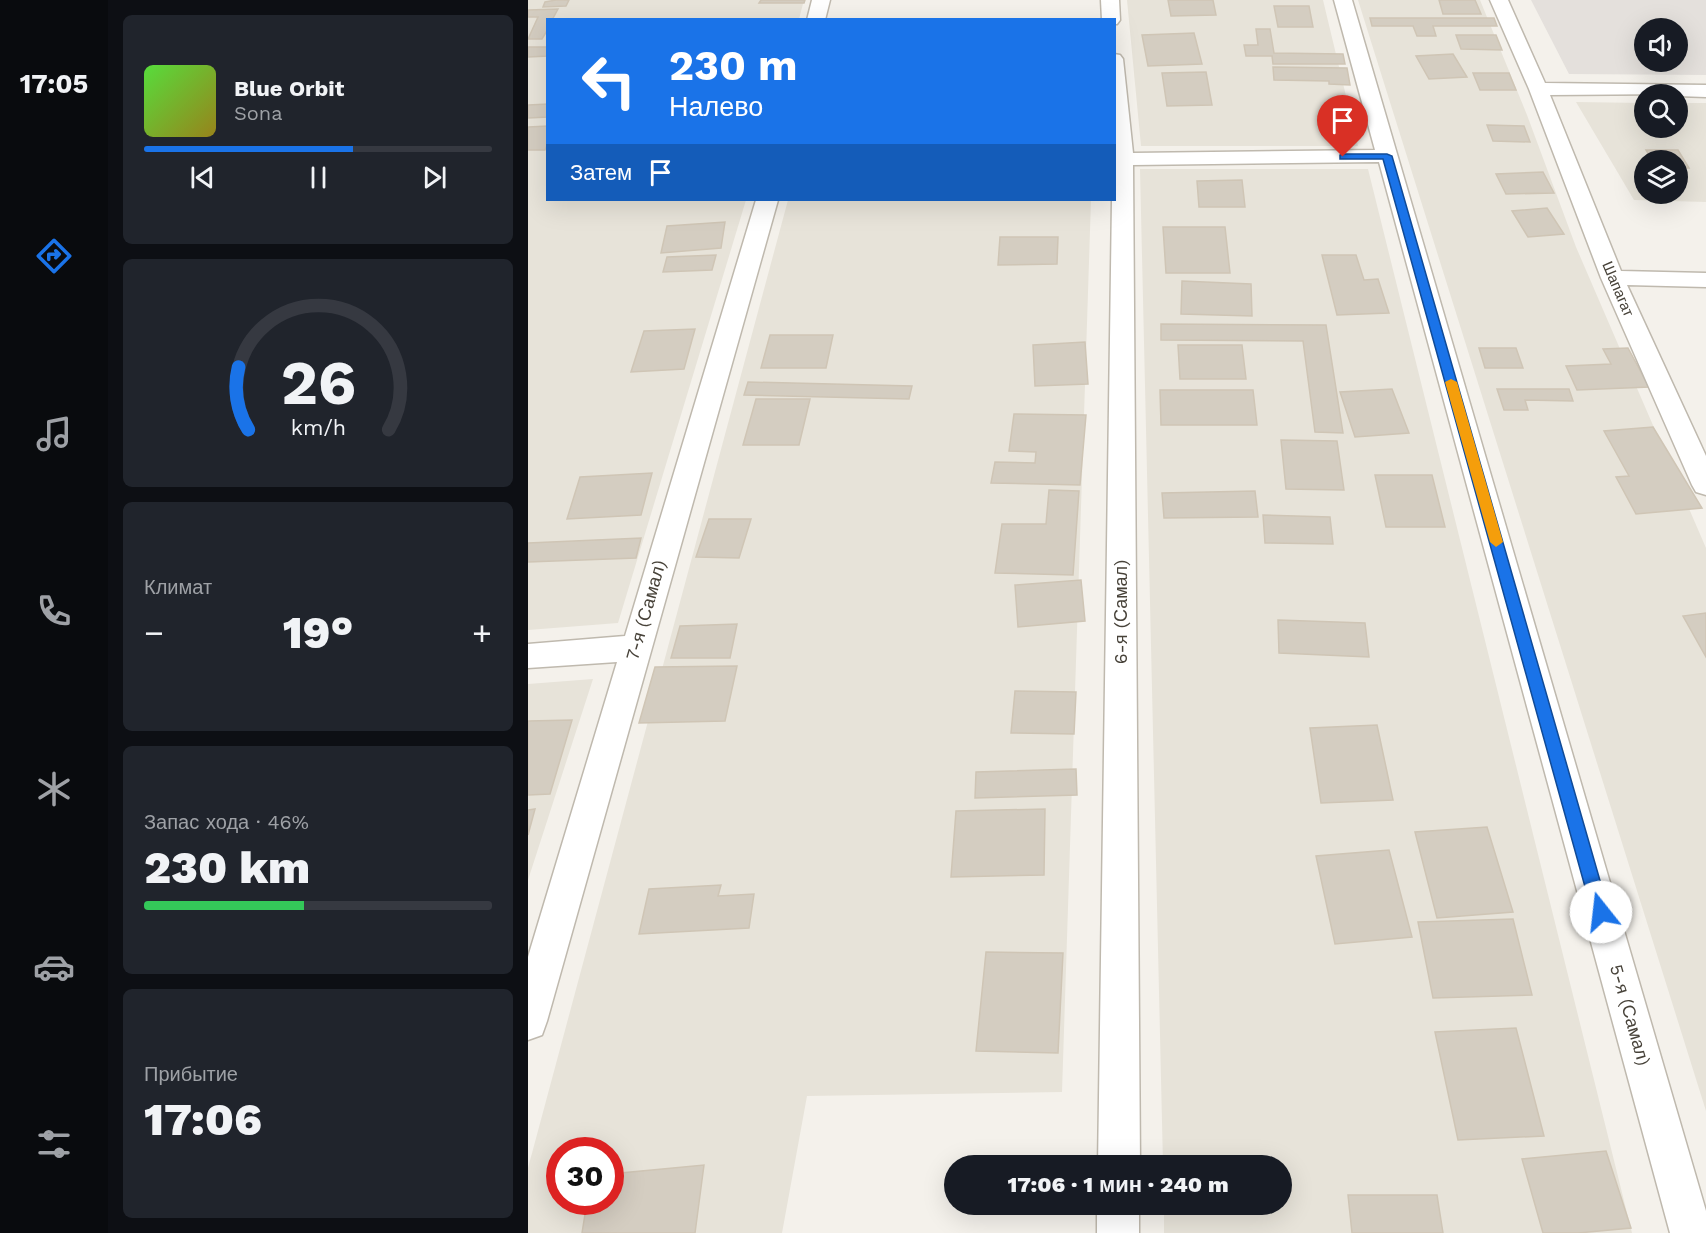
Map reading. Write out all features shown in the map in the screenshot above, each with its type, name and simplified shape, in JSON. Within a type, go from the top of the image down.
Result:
[{"type":"street","points":[[816,18],[821,0]]},
{"type":"street","points":[[1110,0],[1111,18]]},
{"type":"street","name":"5-я (Самал)","points":[[1343,0],[1691,1233]]},
{"type":"street","name":"Шапагат","points":[[1499,0],[1538,89],[1612,278],[1706,485]]},
{"type":"street","points":[[1538,89],[1706,91]]},
{"type":"street","name":"6-я (Самал)","points":[[1116,109],[1118,159],[1119,1155]]},
{"type":"street","points":[[1118,159],[1387,156]]},
{"type":"street","name":"7-я (Самал)","points":[[528,1020],[767,201]]},
{"type":"street","points":[[1612,278],[1706,280]]},
{"type":"street","points":[[528,656],[635,648]]},
{"type":"street","points":[[1118,1215],[1118,1233]]},
{"type":"shaded area","points":[[528,0],[804,0],[799,18],[546,18],[546,201],[746,201],[618,623],[528,630]]},
{"type":"shaded area","points":[[1127,0],[1323,0],[1358,146],[1141,146]]},
{"type":"shaded area","points":[[1358,0],[1480,0],[1527,115],[1576,247],[1706,548],[1706,1111]]},
{"type":"shaded area","points":[[1531,0],[1706,0],[1706,75],[1569,74]]},
{"type":"shaded area","points":[[1576,102],[1634,103],[1634,138],[1688,138],[1688,103],[1706,103],[1706,202],[1688,202],[1688,150],[1634,150],[1634,200]]},
{"type":"shaded area","points":[[1140,169],[1368,169],[1632,1233],[1164,1233],[1164,1215],[1292,1215],[1292,1155],[1163,1155]]},
{"type":"shaded area","points":[[788,201],[1091,201],[1062,1092],[807,1096],[782,1233],[528,1233],[528,1168]]},
{"type":"shaded area","points":[[593,679],[528,880],[528,684]]},
{"type":"building","points":[[569,0],[566,6],[543,7],[545,2]]},
{"type":"building","points":[[761,0],[805,0],[804,3],[759,3]]},
{"type":"building","points":[[1168,0],[1213,0],[1216,15],[1171,16]]},
{"type":"building","points":[[1439,0],[1475,0],[1481,14],[1443,14]]},
{"type":"building","points":[[1274,6],[1309,6],[1313,27],[1278,27]]},
{"type":"building","points":[[558,9],[553,18],[546,18],[546,32],[542,39],[528,39],[538,17],[528,17],[528,10]]},
{"type":"building","points":[[1370,18],[1494,18],[1497,26],[1433,26],[1436,36],[1417,36],[1413,26],[1372,26]]},
{"type":"building","points":[[1256,29],[1270,29],[1274,53],[1343,54],[1345,64],[1273,64],[1272,56],[1246,56],[1244,45],[1258,45]]},
{"type":"building","points":[[1194,33],[1202,64],[1148,66],[1142,35]]},
{"type":"building","points":[[1456,35],[1496,35],[1502,50],[1461,49]]},
{"type":"building","points":[[528,47],[546,47],[546,56],[528,57]]},
{"type":"building","points":[[1453,54],[1467,77],[1429,79],[1416,56]]},
{"type":"building","points":[[1273,67],[1347,68],[1350,85],[1329,84],[1329,81],[1274,80]]},
{"type":"building","points":[[1206,72],[1212,105],[1167,106],[1162,73]]},
{"type":"building","points":[[1473,73],[1509,73],[1516,90],[1480,90]]},
{"type":"building","points":[[546,104],[546,117],[528,118],[528,105]]},
{"type":"building","points":[[1487,125],[1524,126],[1530,142],[1493,141]]},
{"type":"building","points":[[546,126],[545,150],[528,150],[528,127]]},
{"type":"building","points":[[1543,172],[1554,193],[1506,194],[1496,174]]},
{"type":"building","points":[[1242,180],[1245,207],[1199,207],[1197,181]]},
{"type":"building","points":[[1547,208],[1564,234],[1528,237],[1512,211]]},
{"type":"building","points":[[725,222],[721,248],[661,253],[667,226]]},
{"type":"building","points":[[1163,227],[1225,227],[1230,273],[1166,273]]},
{"type":"building","points":[[1000,237],[1058,237],[1057,264],[998,265]]},
{"type":"building","points":[[716,255],[712,270],[663,272],[667,257]]},
{"type":"building","points":[[1322,255],[1356,255],[1364,280],[1378,279],[1389,313],[1337,315]]},
{"type":"building","points":[[1182,281],[1251,284],[1252,316],[1181,314]]},
{"type":"building","points":[[1161,324],[1326,325],[1343,433],[1315,432],[1303,341],[1161,340]]},
{"type":"building","points":[[695,329],[684,369],[631,372],[644,331]]},
{"type":"building","points":[[770,335],[833,335],[826,368],[761,368]]},
{"type":"building","points":[[1085,342],[1088,384],[1035,386],[1033,345]]},
{"type":"building","points":[[1178,345],[1242,345],[1246,379],[1180,379]]},
{"type":"building","points":[[1479,348],[1516,348],[1523,368],[1485,368]]},
{"type":"building","points":[[1628,348],[1649,387],[1577,390],[1566,366],[1611,364],[1603,349]]},
{"type":"building","points":[[748,382],[912,386],[909,399],[744,395]]},
{"type":"building","points":[[1392,389],[1409,433],[1355,437],[1340,392]]},
{"type":"building","points":[[1497,389],[1569,389],[1573,401],[1525,400],[1528,410],[1504,410]]},
{"type":"building","points":[[1160,390],[1253,390],[1257,425],[1161,425]]},
{"type":"building","points":[[756,399],[810,399],[799,445],[743,445]]},
{"type":"building","points":[[1014,414],[1086,415],[1080,485],[991,483],[995,462],[1035,463],[1036,452],[1009,451]]},
{"type":"building","points":[[1653,427],[1702,508],[1636,514],[1616,477],[1629,476],[1604,431]]},
{"type":"building","points":[[1281,440],[1337,441],[1344,490],[1286,489]]},
{"type":"building","points":[[652,473],[641,515],[567,519],[580,477]]},
{"type":"building","points":[[1375,475],[1432,475],[1445,527],[1386,527]]},
{"type":"building","points":[[1049,490],[1079,491],[1073,575],[995,573],[1002,524],[1046,524]]},
{"type":"building","points":[[1255,491],[1258,517],[1164,518],[1162,493]]},
{"type":"building","points":[[1263,515],[1330,517],[1333,544],[1265,543]]},
{"type":"building","points":[[709,519],[751,519],[739,558],[696,557]]},
{"type":"building","points":[[641,538],[636,558],[528,562],[528,543]]},
{"type":"building","points":[[1081,580],[1085,621],[1018,627],[1015,585]]},
{"type":"building","points":[[1706,613],[1706,657],[1683,616]]},
{"type":"building","points":[[1278,620],[1365,623],[1369,657],[1279,653]]},
{"type":"building","points":[[737,624],[730,658],[671,658],[680,626]]},
{"type":"building","points":[[737,666],[725,721],[639,723],[655,667]]},
{"type":"building","points":[[1015,691],[1076,692],[1074,734],[1011,733]]},
{"type":"building","points":[[572,720],[550,794],[528,795],[528,721]]},
{"type":"building","points":[[1377,725],[1393,800],[1321,803],[1310,728]]},
{"type":"building","points":[[1076,769],[1077,795],[975,798],[976,772]]},
{"type":"building","points":[[535,809],[528,835],[528,810]]},
{"type":"building","points":[[1045,809],[1044,875],[951,877],[956,811]]},
{"type":"building","points":[[1487,827],[1513,912],[1437,918],[1415,832]]},
{"type":"building","points":[[1389,850],[1412,937],[1335,944],[1316,856]]},
{"type":"building","points":[[721,885],[718,896],[754,894],[749,928],[639,934],[649,889]]},
{"type":"building","points":[[1513,919],[1532,995],[1433,998],[1418,922]]},
{"type":"building","points":[[986,952],[1063,953],[1058,1053],[976,1051]]},
{"type":"building","points":[[1516,1028],[1544,1136],[1458,1140],[1435,1032]]},
{"type":"building","points":[[1606,1151],[1631,1228],[1578,1233],[1543,1233],[1522,1159]]},
{"type":"building","points":[[704,1165],[695,1233],[582,1233],[585,1215],[624,1215],[624,1173]]},
{"type":"building","points":[[1348,1195],[1437,1195],[1443,1233],[1352,1233]]},
{"type":"slow traffic","points":[[1451,382],[1496,542]]},
{"type":"route","points":[[1343,157],[1387,156],[1601,912]]}]
